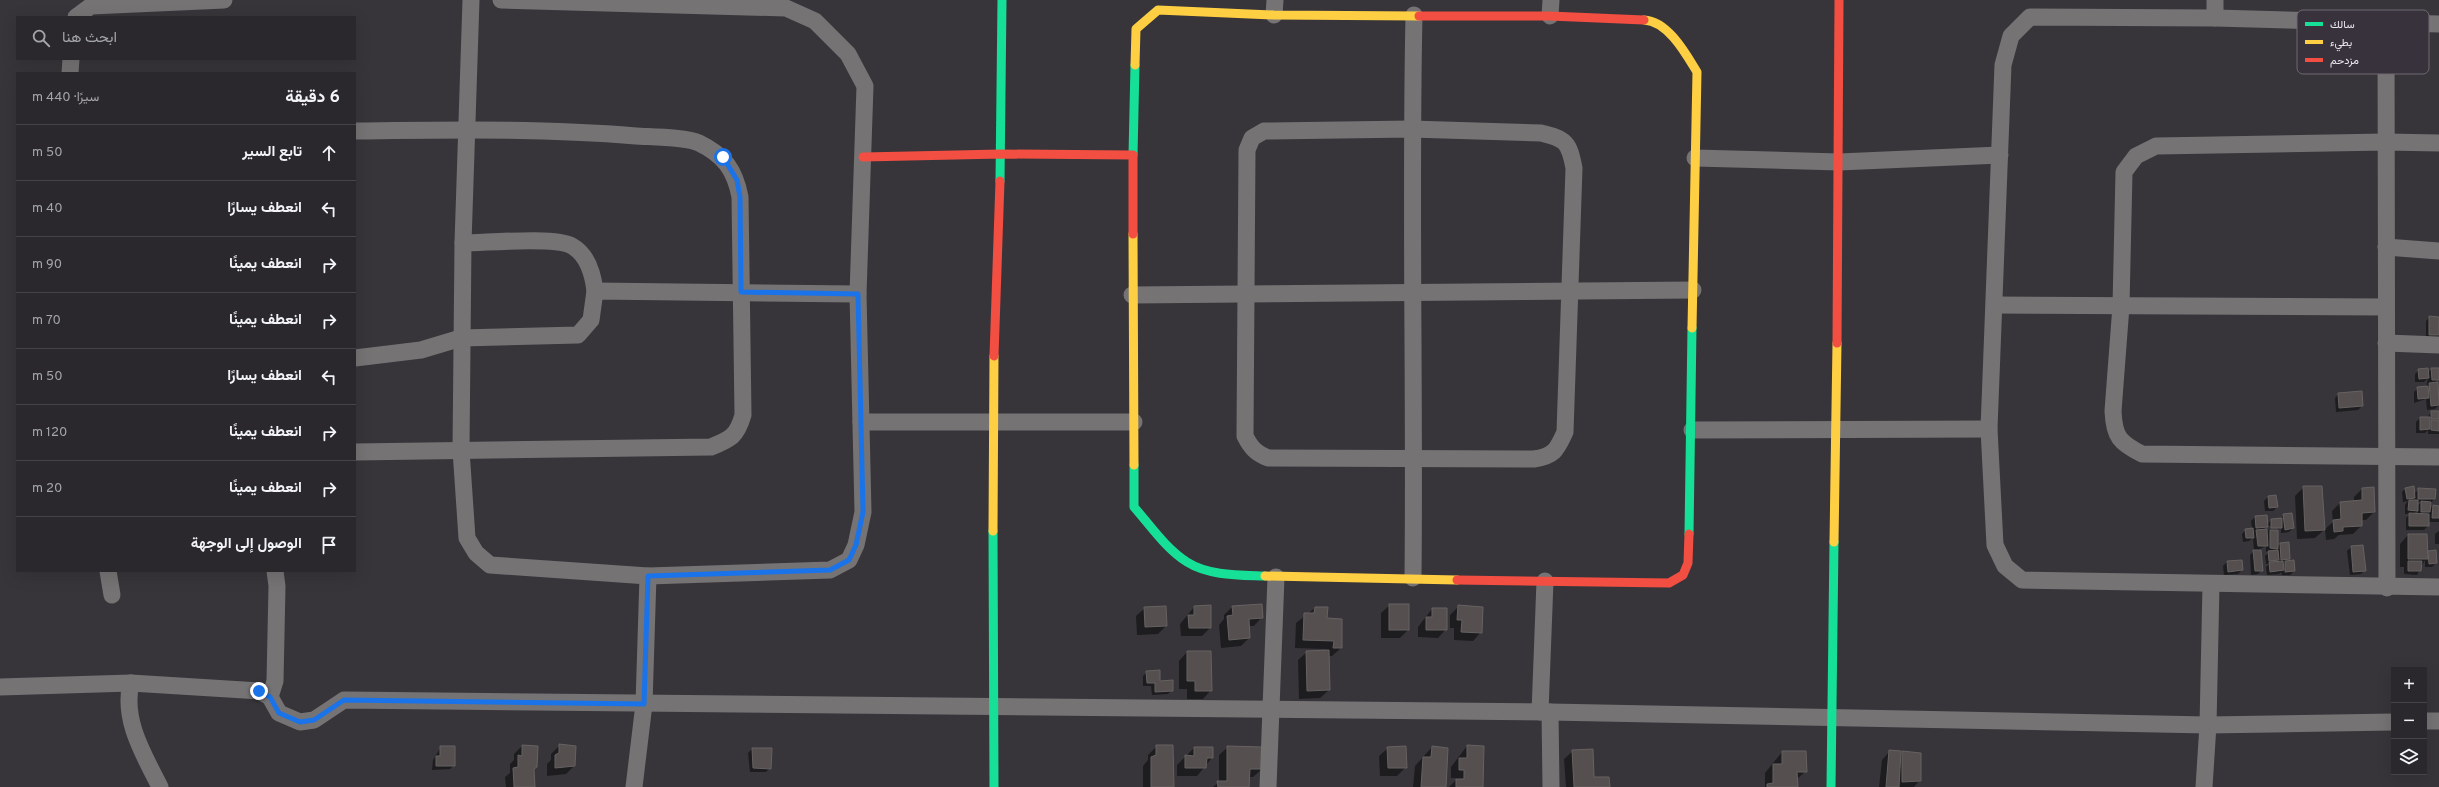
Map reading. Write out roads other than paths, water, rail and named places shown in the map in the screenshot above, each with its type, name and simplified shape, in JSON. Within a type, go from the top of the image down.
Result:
[{"type":"street","points":[[77,16],[91,6],[224,0]]},
{"type":"street","points":[[470,0],[461,338],[461,450],[467,538],[476,553],[490,565],[648,576],[830,570],[849,560],[856,545],[863,512],[858,294],[865,86],[848,54],[815,21],[786,8],[637,2],[501,0]]},
{"type":"street","points":[[994,787],[992,422],[1001,154],[1002,0]]},
{"type":"street","points":[[1831,787],[1834,430],[1839,162],[1839,0]]},
{"type":"street","points":[[2215,0],[2215,18]]},
{"type":"street","points":[[1275,7],[1414,15],[1551,8],[1651,20],[1679,42],[1697,72],[1692,430],[1688,562],[1683,575],[1669,583],[1276,577],[1225,574],[1192,565],[1166,543],[1134,507],[1132,295],[1136,29],[1145,18],[1158,10],[1275,7]]},
{"type":"street","points":[[1413,578],[1414,458],[1411,129],[1414,15]]},
{"type":"street","points":[[2297,20],[2030,17],[2011,36],[2003,65],[1995,305],[1989,429],[1995,545],[2004,566],[2022,580],[2387,588],[2439,587]]},
{"type":"street","points":[[2429,24],[2439,24]]},
{"type":"street","points":[[70,72],[71,60]]},
{"type":"street","points":[[2386,74],[2387,588]]},
{"type":"street","points":[[356,131],[467,129],[626,135],[698,142],[723,157],[737,180],[740,197],[742,415],[738,431],[726,441],[711,447],[663,449],[356,452]]},
{"type":"street","points":[[1411,129],[1540,133],[1558,137],[1571,148],[1574,168],[1570,290],[1565,432],[1558,448],[1548,457],[1534,459],[1268,458],[1252,449],[1245,436],[1247,150],[1252,138],[1264,131],[1411,129]]},
{"type":"street","points":[[2439,143],[2386,142],[2156,146],[2136,156],[2124,172],[2121,306],[2113,412],[2114,427],[2122,444],[2142,454],[2439,457]]},
{"type":"street","points":[[863,157],[1001,154],[1133,155]]},
{"type":"street","points":[[1695,158],[1839,162],[2000,155]]},
{"type":"street","points":[[356,358],[421,350],[461,338],[578,334],[591,320],[595,291],[587,260],[572,246],[555,241],[463,244]]},
{"type":"street","points":[[2386,247],[2439,251]]},
{"type":"street","points":[[1132,295],[1245,296],[1570,290],[1693,290]]},
{"type":"street","points":[[595,291],[858,294]]},
{"type":"street","points":[[1995,305],[2386,307]]},
{"type":"street","points":[[2386,342],[2439,345]]},
{"type":"street","points":[[861,422],[1134,422]]},
{"type":"street","points":[[1692,430],[1989,429]]},
{"type":"street","points":[[108,572],[112,595]]},
{"type":"street","points":[[270,697],[275,681],[277,586],[275,572]]},
{"type":"street","points":[[634,787],[644,704],[648,576]]},
{"type":"street","points":[[1268,787],[1276,577]]},
{"type":"street","points":[[1545,581],[1545,712],[1551,787]]},
{"type":"street","points":[[2204,787],[2208,725],[2211,585]]},
{"type":"street","points":[[131,683],[129,707],[138,743],[160,787]]},
{"type":"street","points":[[0,687],[131,683],[259,691],[270,697],[279,713],[300,722],[314,720],[344,700],[1545,712],[1832,716],[2208,725],[2391,722]]},
{"type":"street","points":[[2427,721],[2439,721]]}]
